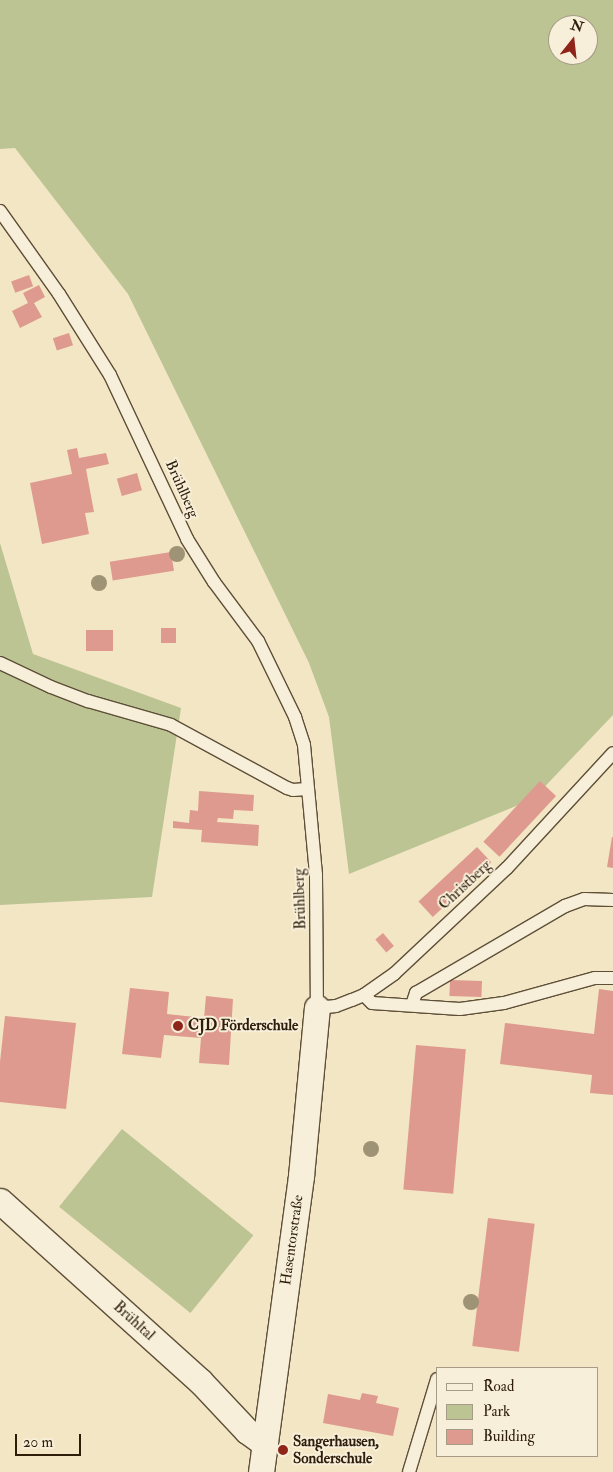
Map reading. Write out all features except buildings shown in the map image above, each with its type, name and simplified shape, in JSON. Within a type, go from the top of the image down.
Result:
[{"type":"street","name":"Hasentorstraße","points":[[261,1472],[301,1176],[317,1008]]},
{"type":"street","name":"Brühltal","points":[[0,1201],[200,1381],[247,1431],[265,1444]]},
{"type":"lane","name":"Brühlberg","points":[[0,211],[55,288],[106,367],[137,428],[187,539],[214,582],[266,655],[300,733],[305,753],[316,874],[317,1008]]},
{"type":"lane","points":[[0,663],[51,687],[88,701],[171,725],[287,788],[307,790]]},
{"type":"lane","name":"Christberg","points":[[317,1008],[336,1006],[364,995],[394,974],[507,868],[613,753]]},
{"type":"lane","points":[[412,1005],[416,993],[565,906],[584,899],[613,900]]},
{"type":"lane","points":[[364,995],[372,1002],[460,1009],[504,1002],[595,978],[613,978]]},
{"type":"lane","points":[[409,1472],[436,1382]]},
{"type":"green space","points":[[0,0],[613,0],[613,715],[533,799],[349,874],[329,717],[309,663],[128,294],[15,148],[0,149]]},
{"type":"green space","points":[[0,543],[33,654],[181,708],[152,897],[0,905]]},
{"type":"green space","points":[[122,1129],[253,1235],[190,1313],[59,1207]]},
{"type":"place","name":"CJD Förderschule","points":[[178,1026]]},
{"type":"place","name":"Sangerhausen, Sonderschule","points":[[283,1450]]}]
